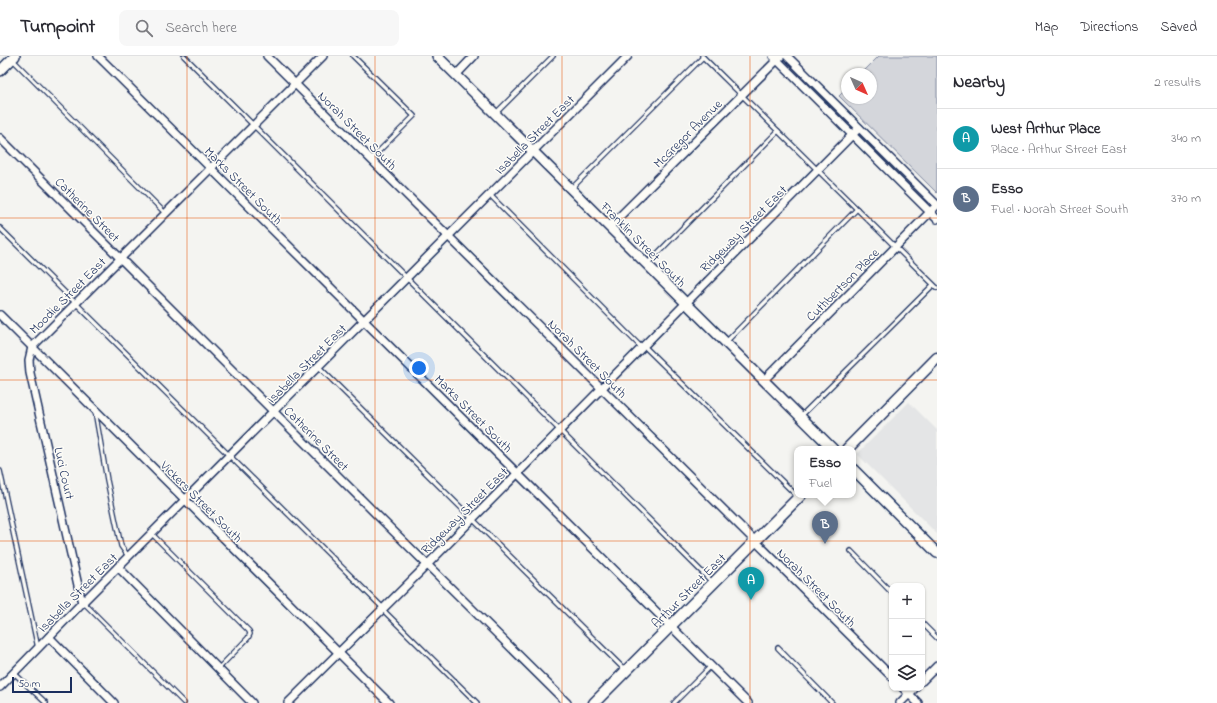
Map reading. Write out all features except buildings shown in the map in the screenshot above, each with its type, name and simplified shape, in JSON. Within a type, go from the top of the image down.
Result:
[{"type":"main road","points":[[850,446],[937,358]]},
{"type":"main road","name":"Arthur Street East","points":[[594,703],[798,498]]},
{"type":"street","name":"Marks Street South","points":[[98,56],[364,322],[518,472],[748,703]]},
{"type":"street","name":"Norah Street South","points":[[267,56],[889,674]]},
{"type":"street","name":"Moodie Street East","points":[[32,347],[323,56]]},
{"type":"street","name":"Franklin Street South","points":[[437,56],[830,446]]},
{"type":"street","points":[[456,75],[474,56]]},
{"type":"street","name":"Isabella Street East","points":[[0,687],[628,56]]},
{"type":"street","points":[[787,56],[937,205]]},
{"type":"street","points":[[0,71],[12,57]]},
{"type":"street","points":[[777,57],[852,135],[937,219]]},
{"type":"street","name":"McGregor Avenue","points":[[609,227],[742,95],[777,57]]},
{"type":"street","name":"Ridgeway Street East","points":[[288,703],[859,128]]},
{"type":"street","name":"Catherine Street","points":[[0,138],[567,703]]},
{"type":"street","name":"Cuthbertson Place","points":[[764,380],[937,205]]},
{"type":"street","name":"Vickers Street South","points":[[0,315],[389,703]]},
{"type":"street","name":"Luci Court","points":[[32,347],[29,360],[30,373],[82,603]]},
{"type":"street","points":[[856,472],[937,553]]},
{"type":"street","points":[[118,568],[252,703]]},
{"type":"street","points":[[49,637],[114,703]]},
{"type":"street","points":[[925,678],[937,666]]},
{"type":"street","points":[[906,691],[918,703]]},
{"type":"street","points":[[900,703],[912,691]]},
{"type":"lane","points":[[184,56],[558,431],[713,584]]},
{"type":"lane","points":[[353,56],[414,116],[371,160]]},
{"type":"lane","points":[[495,114],[553,56]]},
{"type":"lane","points":[[12,57],[165,213]]},
{"type":"lane","points":[[571,190],[703,57],[937,288]]},
{"type":"lane","points":[[647,264],[778,131]]},
{"type":"lane","points":[[490,195],[642,346],[794,490]]},
{"type":"lane","points":[[725,342],[857,209]]},
{"type":"lane","points":[[0,228],[230,455],[476,703]]},
{"type":"lane","points":[[801,416],[933,285]]},
{"type":"lane","points":[[319,367],[626,671]]},
{"type":"lane","points":[[95,410],[107,480],[121,546],[129,557]]},
{"type":"lane","points":[[0,471],[38,648]]},
{"type":"lane","points":[[152,534],[249,631],[250,634],[248,638],[218,668]]},
{"type":"lane","points":[[851,551],[889,590]]},
{"type":"lane","points":[[82,603],[184,703]]},
{"type":"lane","points":[[925,626],[937,638]]},
{"type":"lane","points":[[778,648],[832,703]]},
{"type":"lane","points":[[674,703],[711,666]]},
{"type":"lane","points":[[14,672],[46,703]]},
{"type":"shaded area","points":[[879,56],[937,56],[937,193],[847,104],[877,104],[877,68],[867,68]]},
{"type":"shaded area","points":[[792,67],[847,121],[846,123],[791,69]]},
{"type":"shaded area","points":[[869,144],[923,196],[923,198],[921,199],[869,147]]},
{"type":"shaded area","points":[[909,402],[937,430],[937,534],[857,454]]},
{"type":"place","name":"Esso","points":[[825,544]]},
{"type":"place","name":"West Arthur Place","points":[[751,600]]}]
